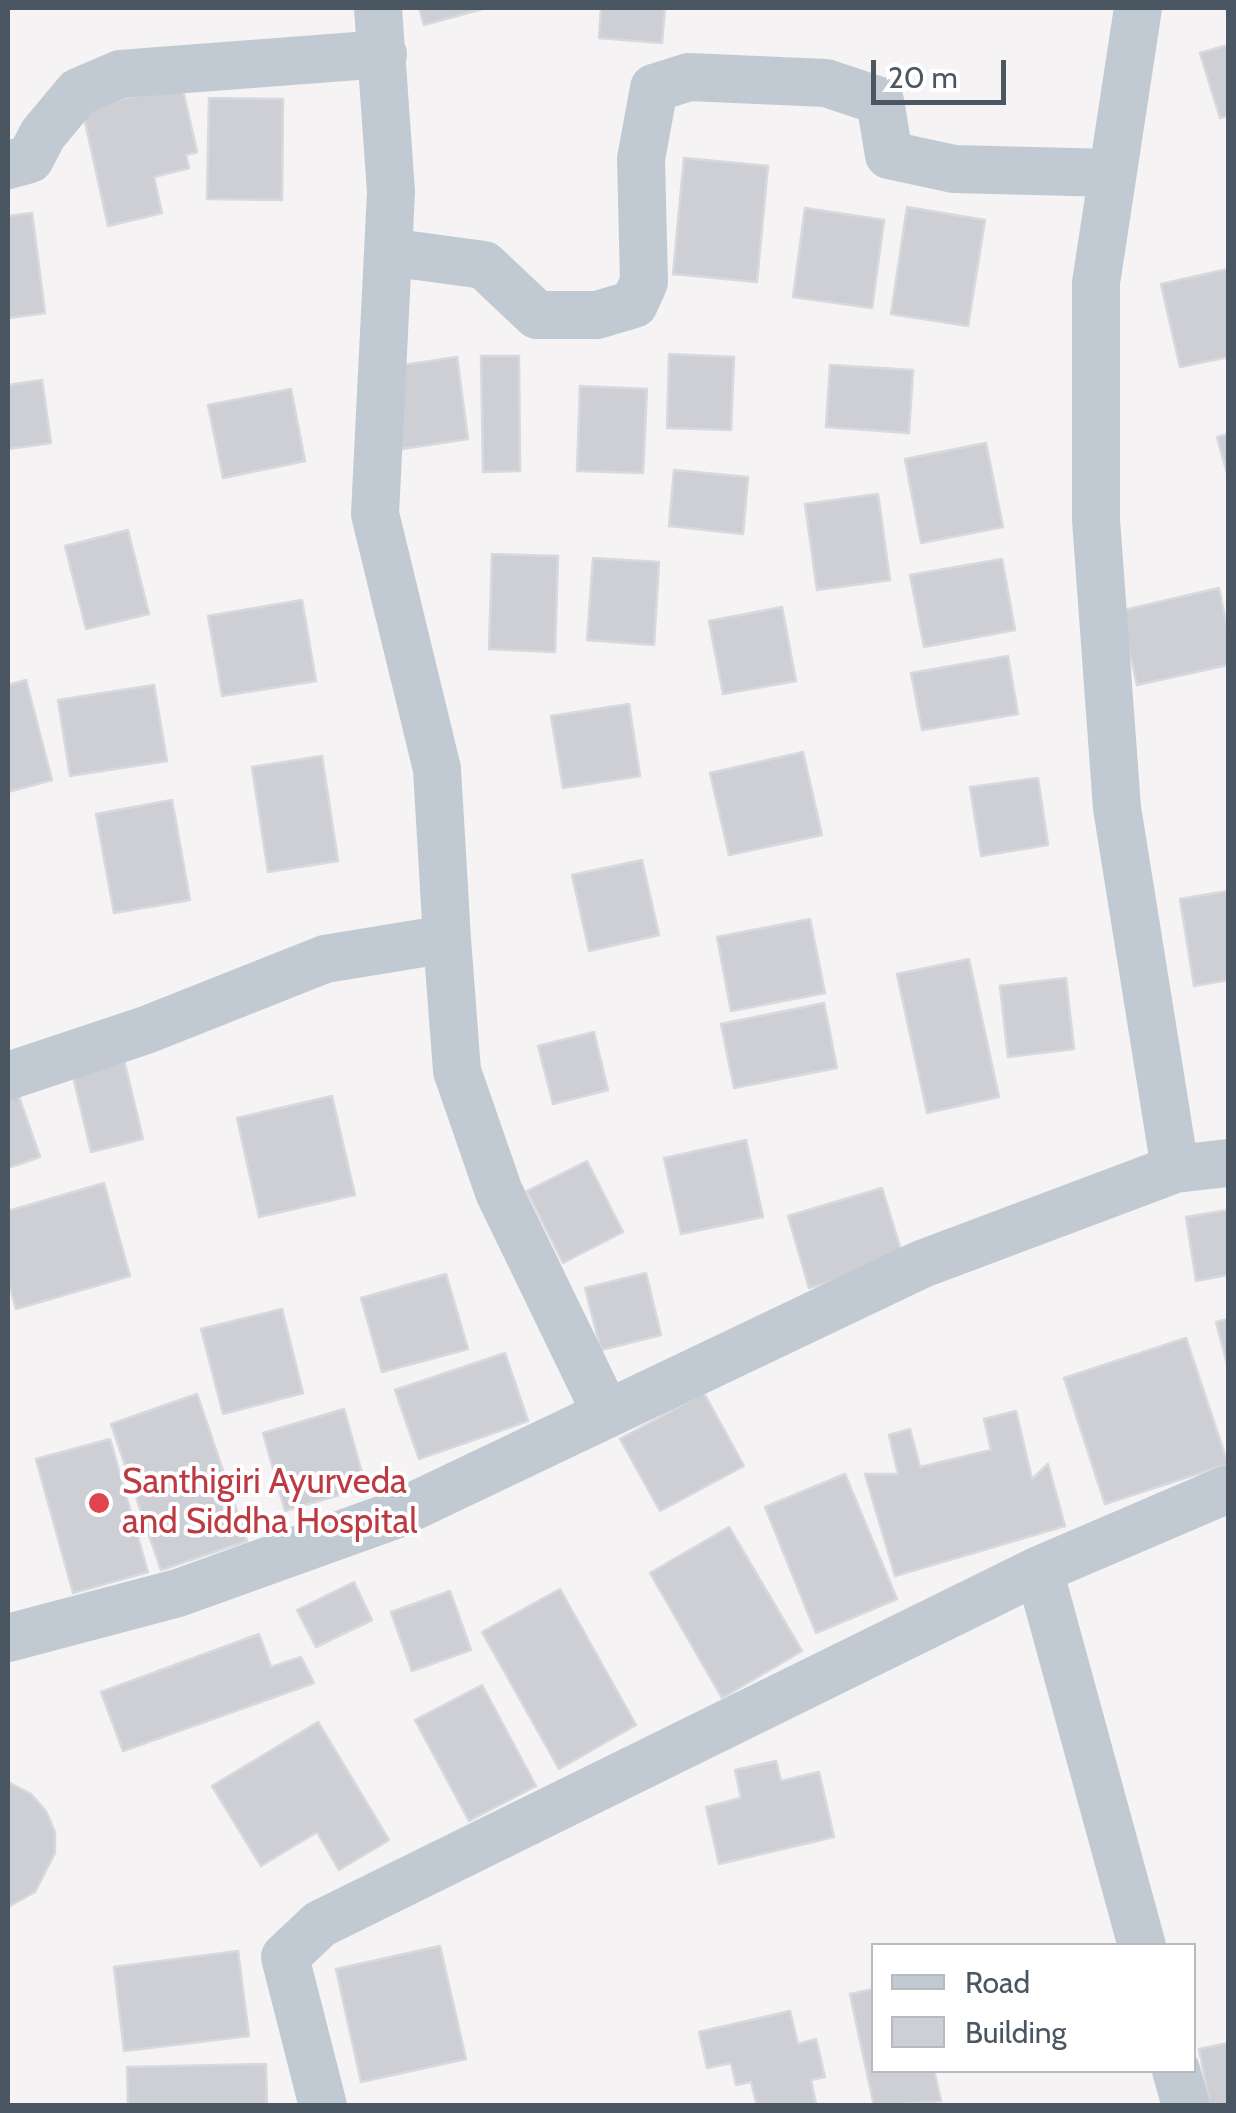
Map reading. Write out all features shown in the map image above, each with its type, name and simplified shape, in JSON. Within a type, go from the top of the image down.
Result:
[{"type":"street","points":[[378,8],[391,192],[374,514],[437,769],[457,1072],[499,1192],[606,1413]]},
{"type":"street","points":[[1138,8],[1096,283],[1096,520],[1117,808],[1175,1170]]},
{"type":"street","points":[[8,164],[30,159],[43,134],[78,92],[120,74],[383,54]]},
{"type":"street","points":[[388,252],[484,266],[537,316],[598,315],[634,304],[644,282],[641,159],[654,88],[689,77],[826,83],[880,101],[888,155],[954,168],[1112,174]]},
{"type":"street","points":[[8,1076],[146,1030],[325,960],[446,939]]},
{"type":"street","points":[[8,1638],[178,1594],[396,1515],[922,1264],[1175,1170],[1228,1163]]},
{"type":"street","points":[[323,2106],[285,1958],[320,1924],[1040,1570],[1228,1488]]},
{"type":"street","points":[[1040,1570],[1141,1943]]},
{"type":"street","points":[[1177,2073],[1186,2106]]},
{"type":"building","points":[[419,8],[486,8],[424,25]]},
{"type":"building","points":[[601,8],[665,8],[662,43],[599,38]]},
{"type":"building","points":[[1228,45],[1228,116],[1220,118],[1200,53]]},
{"type":"building","points":[[182,86],[197,152],[186,155],[189,168],[154,177],[162,213],[108,226],[82,108]]},
{"type":"building","points":[[209,98],[283,99],[282,200],[207,199]]},
{"type":"building","points":[[684,158],[768,166],[757,282],[673,274]]},
{"type":"building","points":[[907,207],[985,220],[968,326],[891,314]]},
{"type":"building","points":[[805,208],[884,220],[872,308],[793,297]]},
{"type":"building","points":[[32,213],[45,313],[8,318],[8,216]]},
{"type":"building","points":[[1228,269],[1228,357],[1180,367],[1161,284]]},
{"type":"building","points":[[669,354],[734,357],[731,430],[667,428]]},
{"type":"building","points":[[481,356],[519,356],[520,471],[483,472]]},
{"type":"building","points":[[457,357],[468,439],[402,449],[390,367]]},
{"type":"building","points":[[830,365],[913,370],[909,433],[826,427]]},
{"type":"building","points":[[42,380],[51,443],[8,449],[8,385]]},
{"type":"building","points":[[580,386],[647,389],[643,473],[577,471]]},
{"type":"building","points":[[291,389],[305,461],[223,478],[208,405]]},
{"type":"building","points":[[1228,434],[1228,477],[1217,437]]},
{"type":"building","points":[[986,443],[1003,527],[921,543],[905,459]]},
{"type":"building","points":[[674,470],[748,477],[743,534],[669,526]]},
{"type":"building","points":[[878,494],[890,580],[817,590],[805,504]]},
{"type":"building","points":[[128,530],[149,614],[86,629],[65,546]]},
{"type":"building","points":[[492,554],[558,556],[555,652],[489,649]]},
{"type":"building","points":[[593,558],[659,562],[654,645],[587,640]]},
{"type":"building","points":[[1002,559],[1015,630],[924,647],[910,575]]},
{"type":"building","points":[[1219,588],[1228,632],[1228,665],[1137,685],[1120,611]]},
{"type":"building","points":[[302,600],[316,681],[222,696],[208,616]]},
{"type":"building","points":[[782,607],[796,681],[723,694],[709,621]]},
{"type":"building","points":[[1008,656],[1018,714],[922,730],[911,673]]},
{"type":"building","points":[[26,680],[52,780],[8,792],[8,685]]},
{"type":"building","points":[[154,685],[167,761],[70,776],[58,700]]},
{"type":"building","points":[[629,704],[640,776],[563,788],[551,716]]},
{"type":"building","points":[[803,752],[822,835],[729,855],[710,773]]},
{"type":"building","points":[[322,756],[338,861],[268,872],[252,767]]},
{"type":"building","points":[[1038,778],[1048,845],[981,856],[970,787]]},
{"type":"building","points":[[172,800],[190,900],[114,913],[96,814]]},
{"type":"building","points":[[642,860],[659,935],[589,951],[572,875]]},
{"type":"building","points":[[1228,891],[1228,980],[1194,986],[1180,899]]},
{"type":"building","points":[[810,919],[825,993],[731,1011],[717,937]]},
{"type":"building","points":[[969,959],[999,1097],[927,1113],[897,974]]},
{"type":"building","points":[[1066,978],[1074,1049],[1008,1057],[1000,986]]},
{"type":"building","points":[[824,1003],[837,1068],[734,1088],[721,1024]]},
{"type":"building","points":[[594,1032],[608,1090],[553,1104],[538,1046]]},
{"type":"building","points":[[124,1060],[143,1139],[91,1152],[72,1072]]},
{"type":"building","points":[[16,1088],[40,1157],[8,1168],[8,1091]]},
{"type":"building","points":[[332,1096],[355,1195],[259,1217],[237,1118]]},
{"type":"building","points":[[746,1140],[763,1217],[681,1234],[664,1158]]},
{"type":"building","points":[[587,1161],[623,1232],[563,1263],[527,1191]]},
{"type":"building","points":[[104,1183],[130,1276],[16,1309],[8,1280],[8,1211]]},
{"type":"building","points":[[882,1188],[904,1260],[809,1288],[788,1216]]},
{"type":"building","points":[[1228,1210],[1228,1275],[1196,1281],[1186,1217]]},
{"type":"building","points":[[646,1273],[661,1335],[601,1350],[585,1288]]},
{"type":"building","points":[[446,1274],[468,1349],[382,1372],[361,1298]]},
{"type":"building","points":[[282,1309],[303,1393],[223,1414],[201,1329]]},
{"type":"building","points":[[1228,1319],[1228,1368],[1216,1322]]},
{"type":"building","points":[[1186,1338],[1228,1464],[1105,1504],[1064,1378]]},
{"type":"building","points":[[505,1353],[528,1421],[419,1459],[395,1390]]},
{"type":"building","points":[[704,1393],[744,1466],[660,1511],[620,1439]]},
{"type":"building","points":[[197,1394],[247,1541],[161,1570],[111,1424]]},
{"type":"building","points":[[344,1409],[366,1487],[285,1511],[263,1433]]},
{"type":"building","points":[[1016,1411],[1032,1479],[1048,1464],[1065,1526],[895,1576],[865,1474],[898,1474],[889,1435],[910,1429],[920,1467],[991,1450],[984,1419]]},
{"type":"building","points":[[110,1439],[148,1572],[73,1593],[36,1459]]},
{"type":"building","points":[[845,1474],[897,1599],[816,1633],[765,1507]]},
{"type":"building","points":[[729,1527],[802,1651],[722,1698],[650,1573]]},
{"type":"building","points":[[354,1582],[372,1620],[316,1647],[297,1610]]},
{"type":"building","points":[[560,1589],[636,1725],[559,1769],[482,1632]]},
{"type":"building","points":[[450,1591],[471,1650],[412,1671],[391,1612]]},
{"type":"building","points":[[259,1634],[271,1667],[301,1657],[314,1683],[123,1751],[101,1692]]},
{"type":"building","points":[[482,1685],[536,1786],[469,1821],[415,1720]]},
{"type":"building","points":[[318,1722],[389,1840],[339,1870],[317,1832],[261,1866],[212,1786]]},
{"type":"building","points":[[776,1761],[781,1781],[819,1772],[834,1837],[719,1864],[706,1807],[741,1798],[735,1770]]},
{"type":"building","points":[[8,1782],[31,1794],[46,1811],[55,1832],[55,1853],[35,1892],[8,1907]]},
{"type":"building","points":[[440,1946],[466,2059],[361,2082],[336,1969]]},
{"type":"building","points":[[238,1951],[249,2036],[124,2051],[114,1967]]},
{"type":"building","points":[[871,1990],[871,2073],[935,2073],[941,2101],[874,2106],[850,1994]]},
{"type":"building","points":[[790,2011],[798,2044],[816,2039],[825,2077],[811,2080],[816,2104],[757,2106],[751,2082],[736,2085],[731,2063],[707,2068],[699,2032]]},
{"type":"building","points":[[1228,2043],[1228,2106],[1210,2106],[1199,2049]]},
{"type":"building","points":[[266,2064],[267,2106],[128,2106],[127,2067]]},
{"type":"place","name":"Santhigiri Ayurveda and Siddha Hospital","points":[[99,1503]]}]
